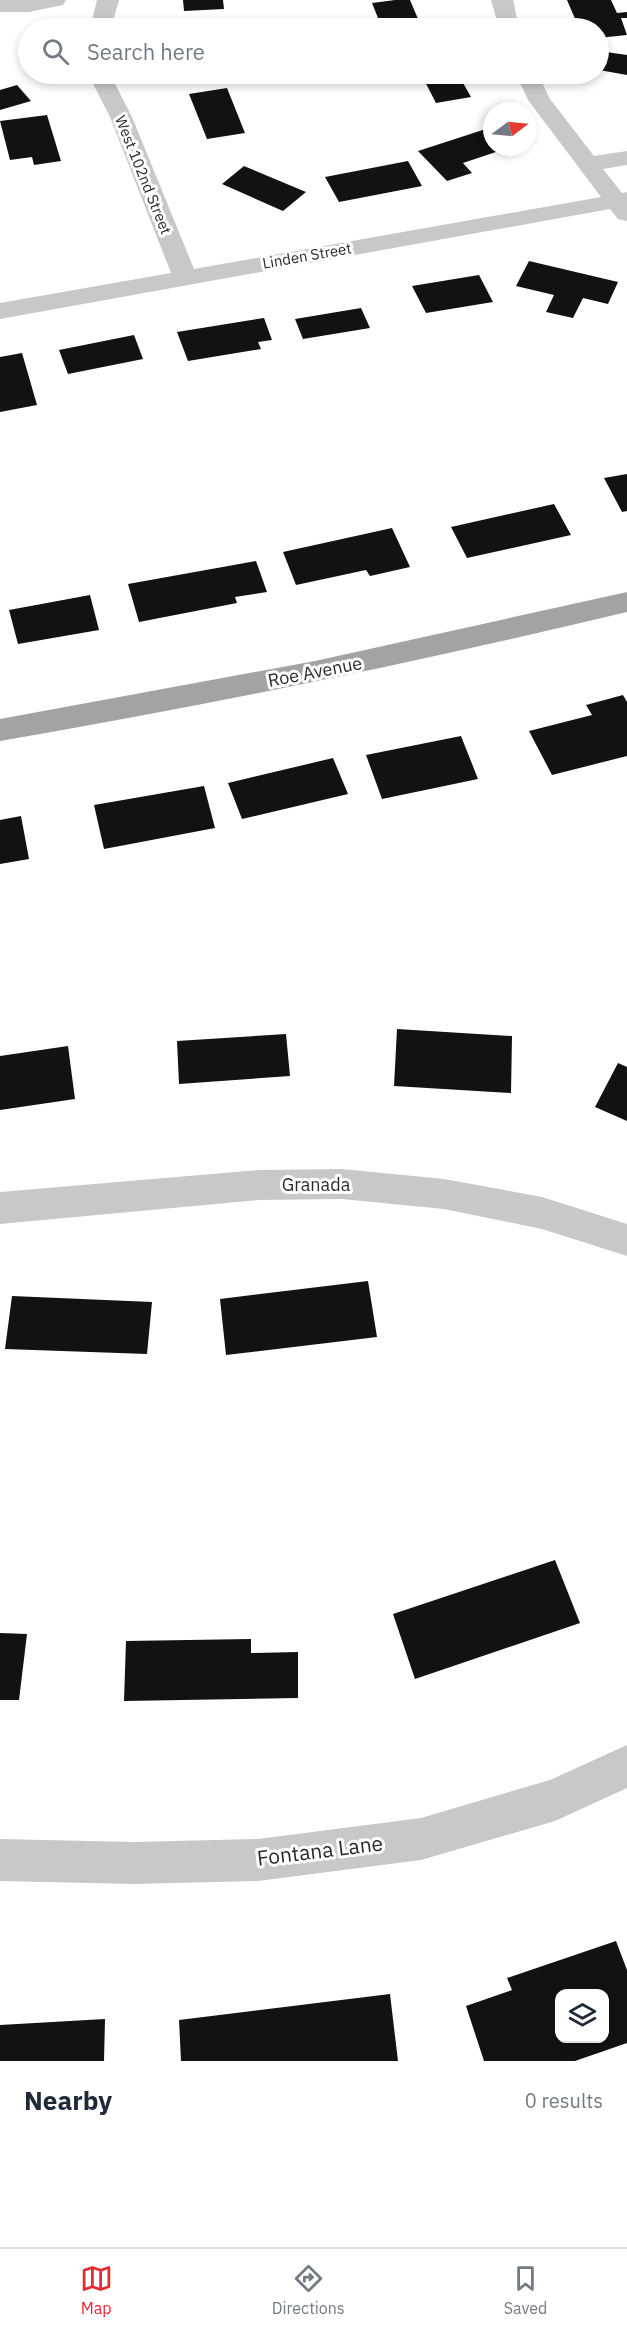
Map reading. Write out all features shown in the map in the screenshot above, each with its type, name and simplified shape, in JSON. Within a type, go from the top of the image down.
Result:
[{"type":"main road","name":"Roe Avenue","points":[[0,730],[289,677],[464,641],[627,602]]},
{"type":"street","points":[[0,6],[29,6],[56,0]]},
{"type":"street","points":[[104,18],[108,0]]},
{"type":"street","points":[[502,0],[506,18]]},
{"type":"street","points":[[0,12],[18,21]]},
{"type":"street","name":"West 102nd Street","points":[[104,84],[121,117],[185,278]]},
{"type":"street","points":[[532,84],[539,100],[587,164],[623,205]]},
{"type":"street","points":[[587,164],[627,158]]},
{"type":"street","name":"Linden Street","points":[[0,311],[623,205]]},
{"type":"street","name":"Granada","points":[[0,1208],[259,1185],[342,1184],[466,1198],[542,1213],[627,1240]]},
{"type":"street","name":"Fontana Lane","points":[[0,1860],[134,1863],[258,1860],[421,1839],[555,1800],[627,1766]]},
{"type":"building","points":[[183,0],[223,0],[224,9],[184,11]]},
{"type":"building","points":[[410,0],[418,18],[378,18],[372,3]]},
{"type":"building","points":[[567,0],[611,0],[617,13],[627,12],[627,18],[621,18],[627,35],[609,37],[609,18],[575,18]]},
{"type":"building","points":[[609,52],[627,55],[627,75],[609,72]]},
{"type":"building","points":[[426,84],[464,84],[471,97],[436,103]]},
{"type":"building","points":[[17,85],[31,101],[0,110],[0,90]]},
{"type":"building","points":[[227,88],[245,133],[207,139],[189,94]]},
{"type":"building","points":[[47,115],[61,161],[34,165],[32,157],[10,160],[0,121]]},
{"type":"building","points":[[483,130],[484,156],[463,163],[472,173],[447,181],[418,151]]},
{"type":"building","points":[[408,161],[422,186],[339,202],[325,177]]},
{"type":"building","points":[[244,166],[306,192],[283,211],[222,184]]},
{"type":"building","points":[[529,261],[618,282],[608,304],[583,298],[573,318],[546,312],[554,295],[516,286]]},
{"type":"building","points":[[479,275],[493,302],[426,313],[412,286]]},
{"type":"building","points":[[361,308],[370,328],[303,339],[295,319]]},
{"type":"building","points":[[264,318],[272,340],[258,342],[261,349],[188,361],[177,332]]},
{"type":"building","points":[[134,335],[143,359],[68,374],[59,350]]},
{"type":"building","points":[[22,353],[37,405],[0,412],[0,357]]},
{"type":"building","points":[[627,474],[627,511],[622,512],[604,478]]},
{"type":"building","points":[[554,504],[571,535],[467,558],[451,527]]},
{"type":"building","points":[[392,528],[410,567],[370,576],[366,570],[296,585],[283,552]]},
{"type":"building","points":[[256,561],[267,592],[235,597],[237,603],[139,622],[128,584]]},
{"type":"building","points":[[90,595],[99,630],[18,644],[9,610]]},
{"type":"building","points":[[623,695],[627,702],[627,756],[552,775],[529,731],[592,715],[586,705]]},
{"type":"building","points":[[461,736],[478,779],[382,799],[366,755]]},
{"type":"building","points":[[333,758],[348,794],[242,819],[228,783]]},
{"type":"building","points":[[204,786],[215,828],[104,849],[94,805]]},
{"type":"building","points":[[21,816],[29,859],[0,864],[0,820]]},
{"type":"building","points":[[397,1029],[512,1036],[511,1093],[394,1086]]},
{"type":"building","points":[[286,1034],[290,1076],[179,1084],[177,1041]]},
{"type":"building","points":[[68,1046],[75,1099],[0,1110],[0,1056]]},
{"type":"building","points":[[618,1063],[627,1067],[627,1121],[595,1107]]},
{"type":"building","points":[[368,1281],[377,1337],[226,1355],[220,1299]]},
{"type":"building","points":[[12,1296],[152,1302],[147,1354],[5,1349]]},
{"type":"building","points":[[555,1560],[580,1623],[415,1679],[393,1614]]},
{"type":"building","points":[[0,1633],[27,1634],[19,1700],[0,1700]]},
{"type":"building","points":[[251,1639],[251,1653],[298,1652],[298,1698],[124,1701],[126,1641]]},
{"type":"building","points":[[616,1941],[627,1970],[627,2043],[575,2061],[484,2061],[466,2006],[512,1990],[507,1978]]},
{"type":"building","points":[[390,1994],[398,2061],[181,2061],[179,2020]]},
{"type":"building","points":[[105,2019],[104,2061],[0,2061],[0,2025]]}]
